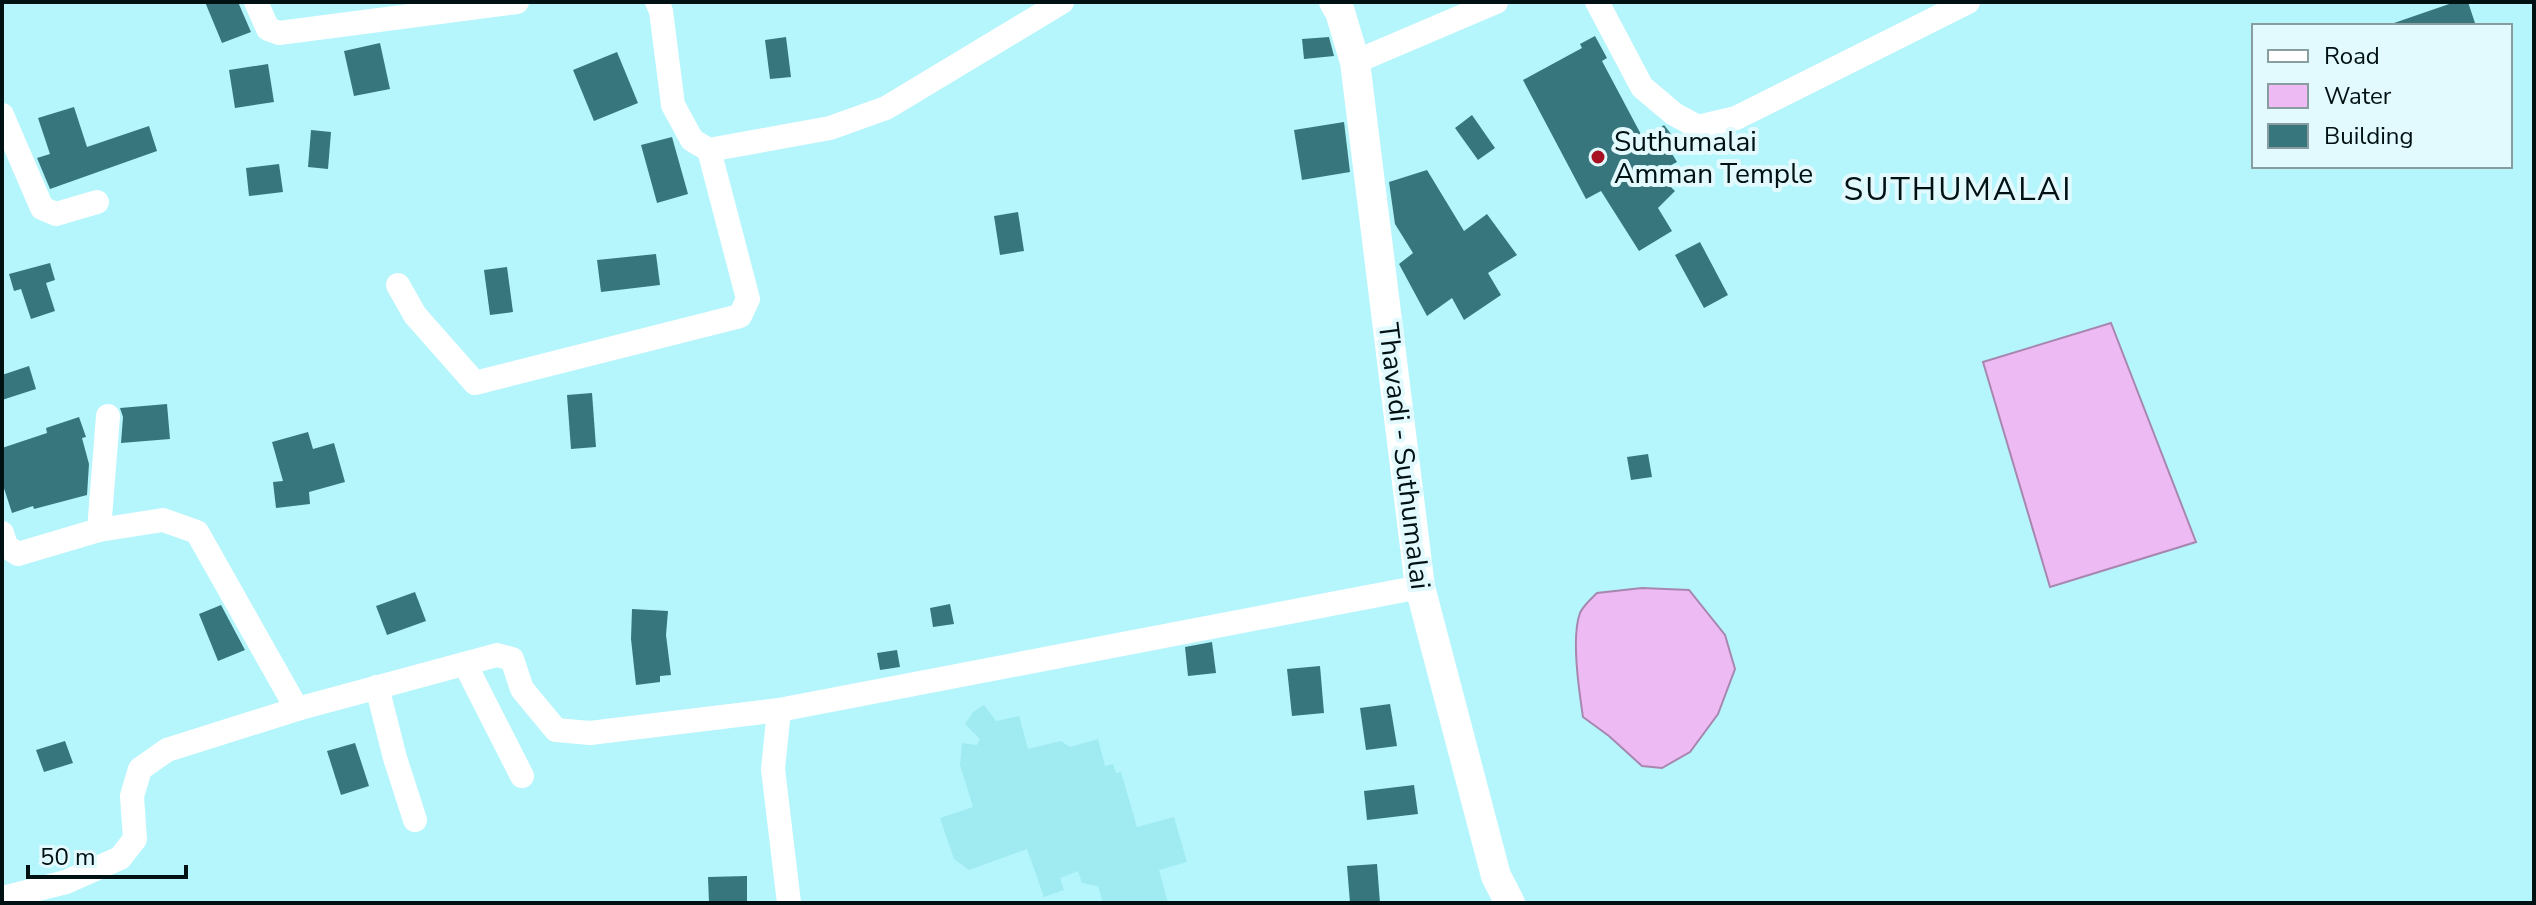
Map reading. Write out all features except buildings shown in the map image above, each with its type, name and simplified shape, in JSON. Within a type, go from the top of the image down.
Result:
[{"type":"main road","name":"Thavadi - Suthumalai","points":[[1334,2],[1355,62],[1420,587],[1496,876],[1510,903]]},
{"type":"street","points":[[256,2],[268,29],[279,33],[517,2]]},
{"type":"street","points":[[657,2],[661,11],[673,105],[692,140],[709,150],[830,128],[886,108],[1062,2]]},
{"type":"street","points":[[1355,62],[1496,2]]},
{"type":"street","points":[[1597,2],[1642,87],[1674,114],[1698,127],[1736,118],[1968,2]]},
{"type":"street","points":[[2,115],[42,208],[56,214],[97,202]]},
{"type":"street","points":[[398,285],[415,315],[475,383],[740,316],[748,299],[709,150]]},
{"type":"street","points":[[99,530],[108,416]]},
{"type":"street","points":[[2,533],[6,546],[18,554],[99,530],[163,520],[197,532],[297,709]]},
{"type":"street","points":[[2,898],[72,892],[120,858],[135,839],[132,796],[140,769],[167,750],[297,709],[497,655],[512,659],[522,689],[556,730],[590,733],[779,710],[1420,587]]},
{"type":"street","points":[[465,664],[522,776]]},
{"type":"street","points":[[377,687],[415,820]]},
{"type":"street","points":[[779,710],[773,769],[789,903]]},
{"type":"shaded area","points":[[984,705],[996,721],[1019,716],[1028,749],[1061,741],[1070,747],[1098,739],[1105,766],[1113,764],[1116,773],[1121,772],[1137,827],[1174,817],[1187,862],[1159,870],[1168,903],[1103,903],[1098,886],[1082,883],[1078,871],[1060,878],[1064,890],[1044,897],[1027,849],[969,870],[954,859],[940,818],[973,807],[960,765],[962,743],[977,745],[980,739],[965,724],[973,712]]},
{"type":"water","points":[[2111,323],[2196,542],[2050,587],[1983,362]]},
{"type":"water","points":[[1642,588],[1689,590],[1725,635],[1735,669],[1718,714],[1690,752],[1662,768],[1642,766],[1583,717],[1578,679],[1576,636],[1583,608],[1597,593]]},
{"type":"place","name":"Suthumalai Amman Temple","points":[[1598,157]]},
{"type":"district","name":"SUTHUMALAI","points":[[1958,189]]}]
